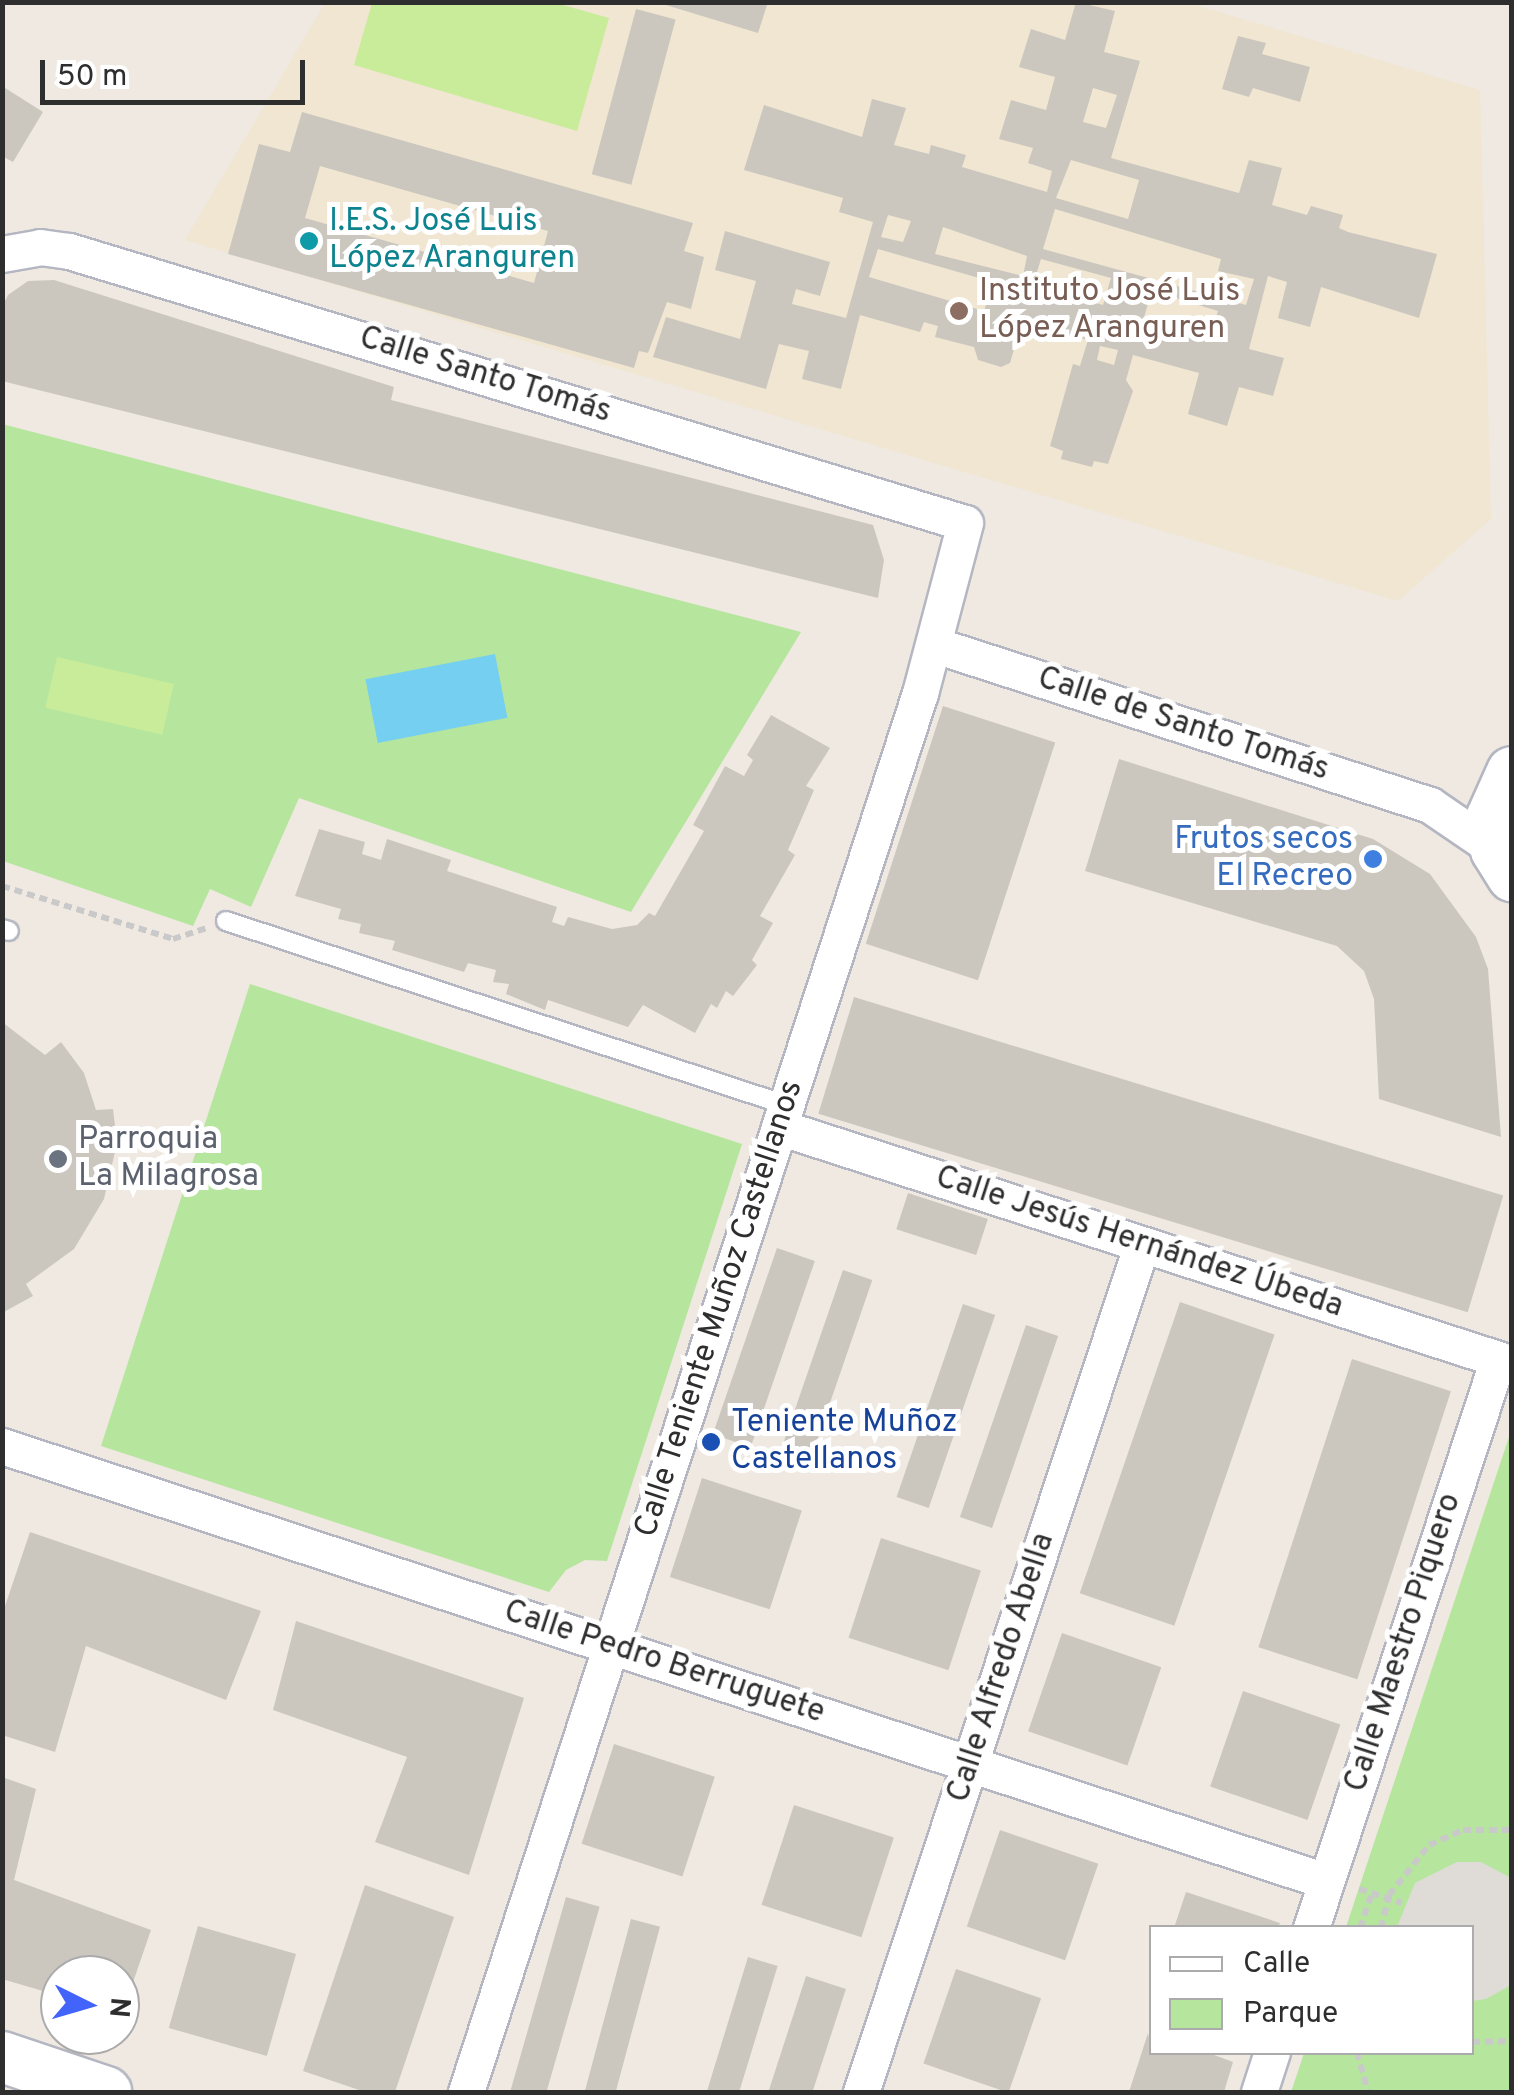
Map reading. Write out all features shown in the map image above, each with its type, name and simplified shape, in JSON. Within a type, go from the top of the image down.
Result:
[{"type":"street","name":"Calle Santo Tomás","points":[[2,254],[40,247],[69,251],[965,523]]},
{"type":"street","name":"Calle Teniente Muñoz Castellanos","points":[[466,2092],[935,645],[965,523]]},
{"type":"street","name":"Calle de Santo Tomás","points":[[935,645],[1430,805],[1504,863]]},
{"type":"street","points":[[1430,805],[1505,781]]},
{"type":"street","points":[[1504,863],[1492,819],[1505,781]]},
{"type":"street","name":"Calle Jesús Hernández Úbeda","points":[[782,1116],[1142,1244],[1498,1358]]},
{"type":"street","name":"Calle Alfredo Abella","points":[[862,2092],[1142,1244]]},
{"type":"street","name":"Calle Maestro Piquero","points":[[1312,1925],[1498,1358]]},
{"type":"street","name":"Calle Pedro Berruguete","points":[[2,1446],[1326,1881]]},
{"type":"street","points":[[1260,2092],[1271,2055]]},
{"type":"street","points":[[2,2057],[106,2092]]},
{"type":"lane","points":[[226,921],[782,1116]]},
{"type":"path","points":[[2,886],[173,938],[226,921]]},
{"type":"path","points":[[1382,1925],[1388,1895],[1405,1867],[1430,1845],[1463,1830],[1512,1830]]},
{"type":"path","points":[[1361,1925],[1372,1892]]},
{"type":"path","points":[[1474,2042],[1512,2042]]},
{"type":"path","points":[[1357,2055],[1368,2092]]},
{"type":"shaded area","name":"Instituto José Luis López Aranguren","points":[[325,3],[1189,3],[1480,90],[1491,519],[1398,601],[185,240]]},
{"type":"shaded area","points":[[1457,1862],[1481,1862],[1511,1878],[1511,1985],[1486,1999],[1474,2001],[1474,1925],[1398,1925],[1415,1883]]},
{"type":"green space","points":[[372,3],[556,3],[609,18],[577,131],[354,65]]},
{"type":"green space","points":[[2,424],[801,632],[631,912],[299,798],[251,907],[210,889],[193,926],[3,861]]},
{"type":"green space","points":[[57,657],[174,684],[162,735],[45,708]]},
{"type":"green space","points":[[250,984],[742,1144],[607,1561],[585,1560],[566,1570],[549,1592],[101,1446]]},
{"type":"green space","points":[[1511,1431],[1511,2092],[1291,2092],[1303,2055],[1474,2055],[1474,1925],[1347,1925]]},
{"type":"water","points":[[495,654],[507,718],[378,743],[365,679]]},
{"type":"building","points":[[656,2],[768,2],[758,33]]},
{"type":"building","points":[[1076,2],[1115,11],[1104,52],[1140,61],[1111,158],[1239,193],[1249,160],[1282,168],[1272,205],[1307,215],[1311,206],[1343,215],[1339,228],[1348,232],[1437,254],[1419,318],[1321,287],[1310,327],[1278,318],[1287,282],[1268,276],[1249,349],[1284,358],[1273,396],[1239,387],[1227,426],[1188,414],[1199,373],[1133,355],[1126,380],[1133,391],[1108,464],[1094,461],[1092,467],[1061,459],[1063,451],[1050,446],[1073,364],[1080,366],[1088,340],[1022,322],[1010,363],[1001,367],[978,360],[974,347],[935,337],[938,326],[924,322],[920,332],[860,315],[841,389],[802,379],[809,351],[779,344],[766,389],[653,357],[666,317],[740,339],[756,281],[715,270],[725,231],[830,262],[820,296],[796,289],[792,304],[846,318],[873,222],[839,212],[843,198],[744,170],[764,105],[862,137],[872,99],[906,108],[894,145],[929,154],[931,145],[966,155],[962,167],[1047,192],[1052,171],[1028,163],[1033,148],[999,139],[1011,100],[1046,110],[1055,77],[1019,67],[1031,29],[1065,40]],"holes":[[[1093,88],[1117,95],[1106,128],[1083,122]],[[1071,160],[1139,180],[1128,219],[1056,198]],[[1055,209],[1221,259],[1218,271],[1254,279],[1246,305],[1043,249]],[[888,215],[911,221],[903,242],[881,237]],[[943,227],[1027,256],[1023,276],[935,254]],[[878,249],[993,282],[984,311],[869,277]],[[1041,259],[1111,278],[1103,305],[1033,285]],[[1152,291],[1218,311],[1210,337],[1144,317]],[[1100,346],[1118,350],[1114,365],[1097,360]]]},
{"type":"building","points":[[636,9],[676,20],[631,185],[592,174]]},
{"type":"building","points":[[1238,36],[1266,43],[1262,54],[1310,67],[1300,102],[1253,88],[1249,97],[1222,89]]},
{"type":"building","points":[[2,86],[43,112],[13,162],[2,156]]},
{"type":"building","name":"I.E.S. José Luis López Aranguren","points":[[302,112],[693,223],[684,251],[704,257],[691,309],[667,302],[648,353],[639,351],[634,368],[228,254],[259,144],[290,152]],"holes":[[[320,166],[548,231],[534,283],[305,218]]]},
{"type":"building","points":[[54,280],[394,387],[391,400],[873,525],[884,560],[878,598],[2,381],[2,307],[8,295],[28,281]]},
{"type":"building","points":[[943,706],[1055,742],[978,980],[866,944]]},
{"type":"building","points":[[771,715],[830,748],[806,786],[814,790],[788,850],[795,855],[760,916],[773,923],[752,960],[757,965],[733,996],[726,991],[717,1008],[711,1004],[695,1033],[643,1005],[628,1027],[548,1000],[545,1010],[506,994],[509,984],[493,982],[496,970],[468,963],[464,972],[392,950],[395,941],[359,933],[361,924],[338,919],[341,909],[295,896],[319,829],[365,842],[362,854],[381,860],[387,839],[451,860],[447,871],[557,907],[552,922],[564,926],[568,917],[612,929],[637,925],[649,913],[655,916],[704,831],[693,825],[725,766],[744,776],[753,760],[747,755]]},
{"type":"building","points":[[1119,759],[1373,839],[1430,874],[1476,937],[1488,969],[1501,1137],[1379,1099],[1374,999],[1364,971],[1337,946],[1085,871]]},
{"type":"building","points":[[854,997],[1503,1196],[1468,1312],[818,1114]]},
{"type":"building","name":"Parroquia La Milagrosa","points":[[2,1022],[45,1055],[61,1042],[84,1073],[96,1110],[113,1109],[117,1143],[104,1199],[74,1249],[26,1284],[33,1296],[2,1313]]},
{"type":"building","points":[[908,1193],[988,1219],[976,1255],[896,1229]]},
{"type":"building","points":[[777,1248],[815,1261],[751,1447],[713,1434]]},
{"type":"building","points":[[843,1270],[872,1280],[808,1466],[779,1456]]},
{"type":"building","points":[[1180,1302],[1275,1335],[1174,1626],[1080,1593]]},
{"type":"building","points":[[963,1304],[995,1315],[929,1508],[897,1497]]},
{"type":"building","points":[[1026,1325],[1058,1336],[992,1528],[960,1517]]},
{"type":"building","points":[[1352,1359],[1451,1391],[1357,1679],[1258,1647]]},
{"type":"building","points":[[702,1478],[802,1510],[770,1609],[670,1577]]},
{"type":"building","points":[[30,1532],[261,1611],[226,1700],[86,1646],[55,1752],[2,1735],[2,1615]]},
{"type":"building","points":[[881,1538],[981,1570],[948,1670],[849,1638]]},
{"type":"building","points":[[296,1621],[524,1698],[469,1875],[375,1842],[407,1757],[273,1710]]},
{"type":"building","points":[[1062,1633],[1161,1667],[1127,1766],[1028,1731]]},
{"type":"building","points":[[1243,1691],[1340,1725],[1308,1820],[1210,1786]]},
{"type":"building","points":[[614,1744],[715,1777],[682,1877],[582,1844]]},
{"type":"building","points":[[2,1777],[36,1789],[14,1880],[151,1930],[140,1962],[140,1955],[40,1955],[40,1990],[2,1979]]},
{"type":"building","points":[[794,1805],[894,1837],[861,1937],[762,1905]]},
{"type":"building","points":[[1000,1830],[1098,1864],[1065,1960],[967,1926]]},
{"type":"building","points":[[365,1885],[454,1917],[395,2092],[365,2092],[303,2071]]},
{"type":"building","points":[[1186,1892],[1280,1923],[1279,1925],[1175,1925]]},
{"type":"building","points":[[566,1897],[600,1907],[546,2092],[510,2092]]},
{"type":"building","points":[[631,1919],[660,1927],[616,2092],[585,2092]]},
{"type":"building","points":[[198,1926],[296,1954],[267,2056],[169,2028]]},
{"type":"building","points":[[748,1957],[778,1966],[739,2092],[707,2092]]},
{"type":"building","points":[[956,1969],[1041,1998],[1009,2092],[923,2064]]},
{"type":"building","points":[[806,1976],[846,1989],[812,2092],[768,2092]]},
{"type":"building","points":[[1148,2033],[1149,2055],[1214,2055],[1233,2062],[1224,2092],[1129,2092]]},
{"type":"place","name":"I.E.S. José Luis López Aranguren","points":[[309,241]]},
{"type":"place","name":"Instituto José Luis López Aranguren","points":[[959,311]]},
{"type":"place","name":"Frutos secos El Recreo","points":[[1373,859]]},
{"type":"place","name":"Parroquia La Milagrosa","points":[[58,1159]]},
{"type":"place","name":"Teniente Muñoz Castellanos","points":[[711,1442]]}]
